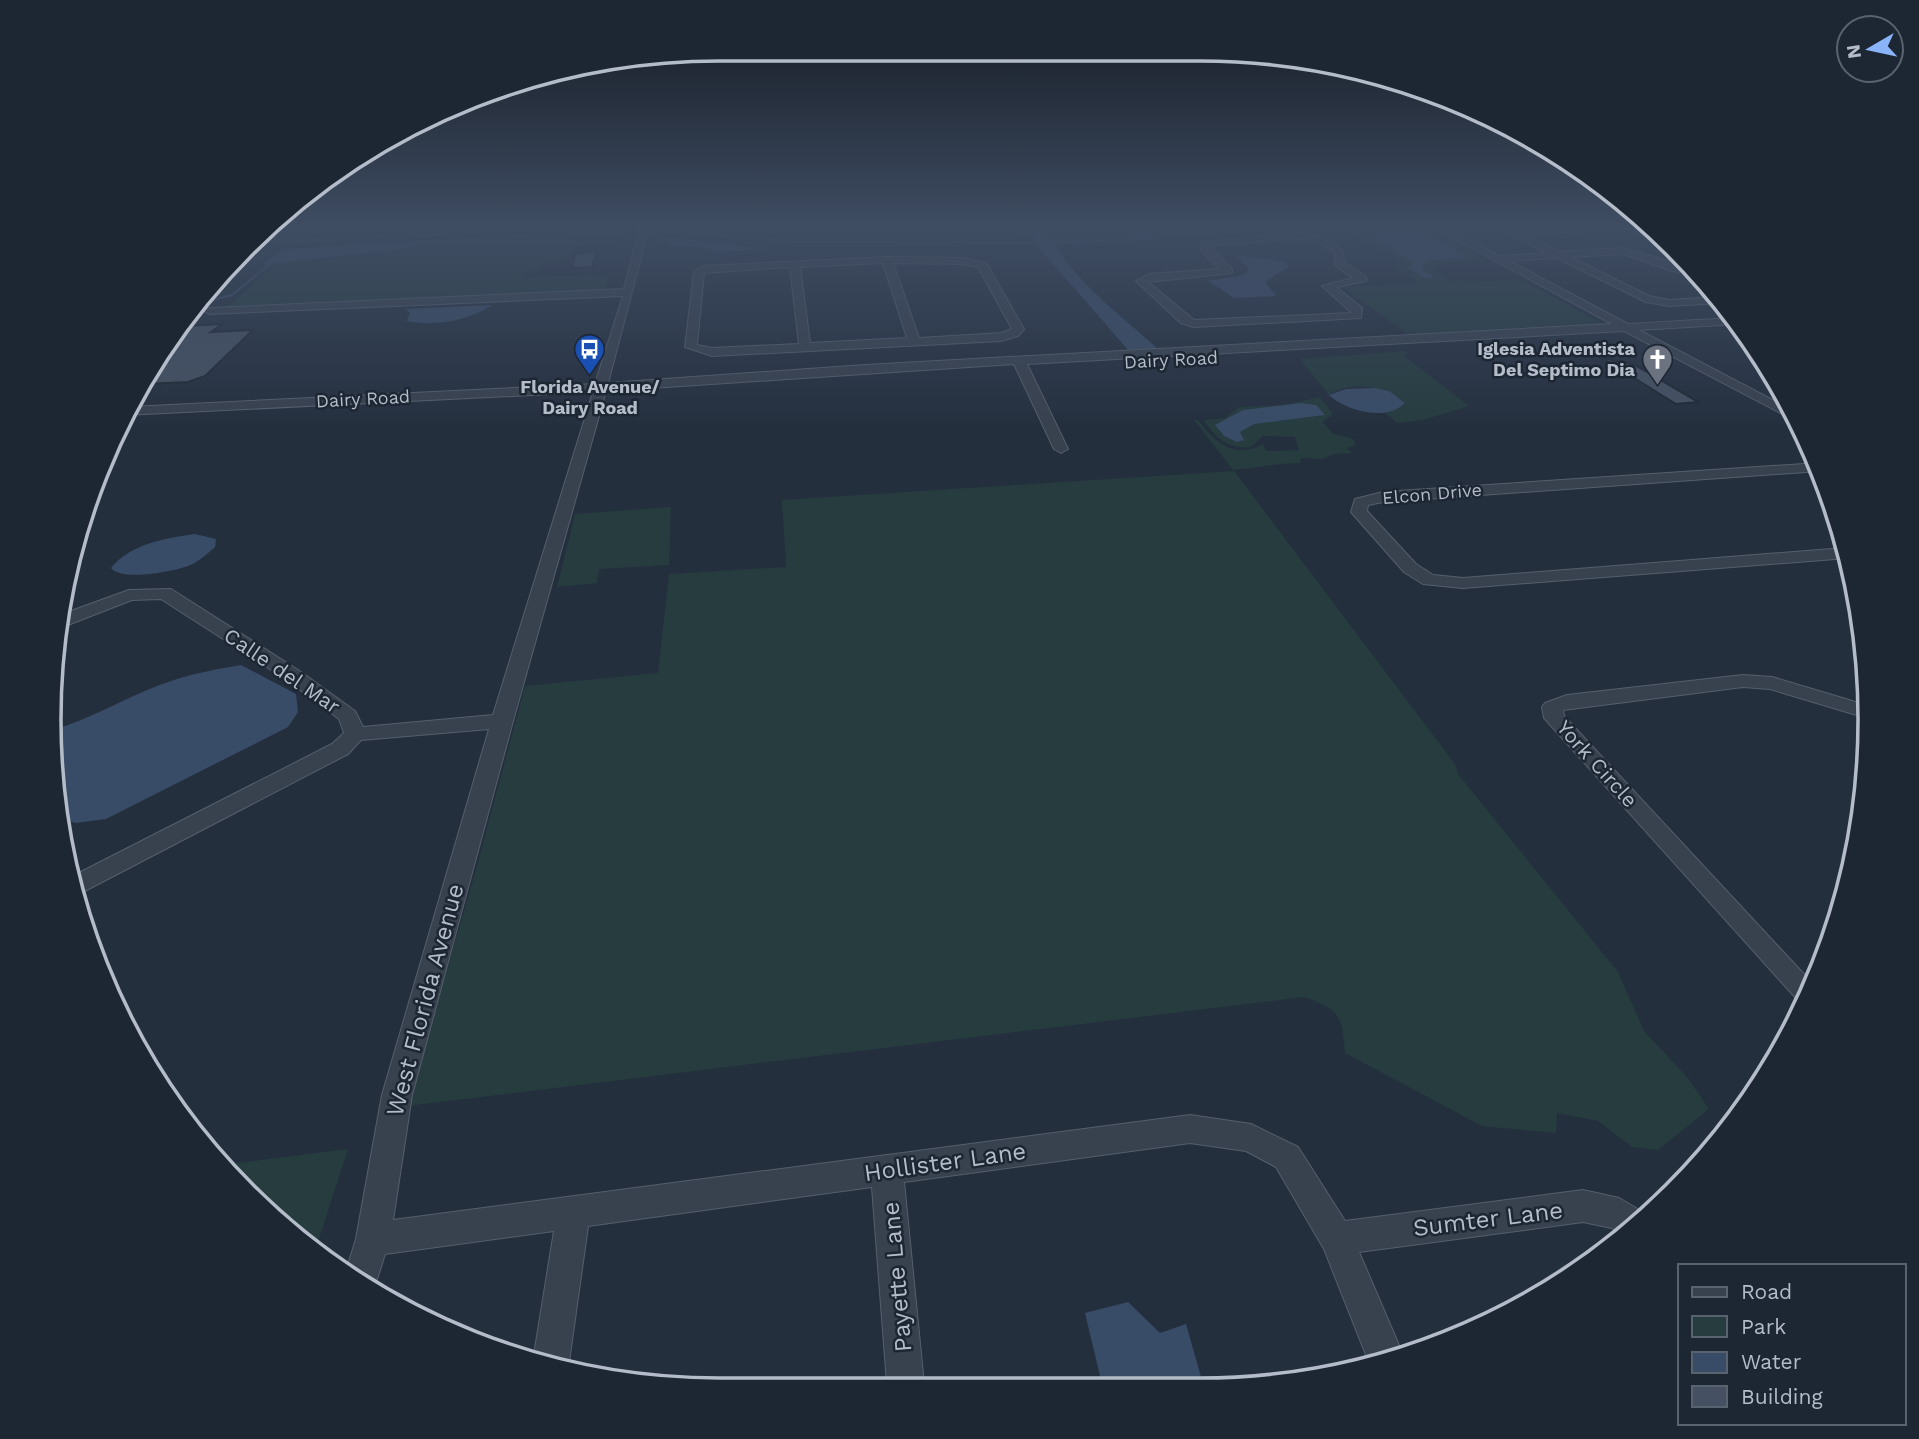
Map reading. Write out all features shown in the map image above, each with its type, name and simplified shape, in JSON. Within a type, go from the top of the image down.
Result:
[{"type":"street","points":[[204,310],[607,294]]},
{"type":"street","name":"West Florida Avenue","points":[[363,1273],[373,1239],[397,1096],[502,721],[628,294]]},
{"type":"street","points":[[697,294],[691,347],[712,352],[1001,337],[1014,334],[1018,329],[998,294]]},
{"type":"street","points":[[798,294],[805,347]]},
{"type":"street","points":[[898,294],[914,341]]},
{"type":"street","points":[[1155,294],[1185,321],[1202,325],[1357,316],[1358,310],[1338,294]]},
{"type":"street","points":[[1569,294],[1780,409]]},
{"type":"street","points":[[1638,294],[1652,301],[1706,300]]},
{"type":"street","name":"Dairy Road","points":[[1637,331],[1724,322]]},
{"type":"street","points":[[1253,323],[1284,351]]},
{"type":"street","name":"Dairy Road","points":[[138,410],[600,388],[627,390],[866,373],[1637,331],[1729,328]]},
{"type":"street","points":[[860,344],[866,373]]},
{"type":"street","points":[[1021,365],[1061,449]]},
{"type":"street","name":"Elcon Drive","points":[[1808,468],[1382,497],[1361,502],[1359,512],[1410,568],[1429,580],[1463,583],[1836,554]]},
{"type":"street","name":"Calle del Mar","points":[[70,618],[129,594],[165,593],[294,676],[348,716],[355,734],[340,749],[82,882]]},
{"type":"street","name":"York Circle","points":[[1800,988],[1554,718],[1552,707],[1567,701],[1743,681],[1772,683],[1858,709]]},
{"type":"street","points":[[355,734],[502,721]]},
{"type":"street","name":"Hollister Lane","points":[[373,1239],[1190,1129],[1251,1139],[1287,1157],[1337,1239],[1383,1351]]},
{"type":"street","name":"Payette Lane","points":[[887,1170],[905,1378]]},
{"type":"street","name":"Sumter Lane","points":[[1337,1239],[1583,1206],[1619,1214],[1627,1219]]},
{"type":"street","points":[[552,1356],[573,1213]]},
{"type":"green space","points":[[242,294],[491,294],[228,306]]},
{"type":"green space","points":[[1352,294],[1547,294],[1603,324],[1412,337]]},
{"type":"green space","points":[[1405,351],[1409,354],[1403,355],[1469,406],[1423,420],[1398,423],[1385,413],[1405,404],[1398,398],[1368,387],[1337,390],[1329,395],[1300,359]]},
{"type":"green space","points":[[1320,397],[1333,414],[1323,422],[1332,433],[1353,439],[1356,445],[1347,448],[1352,453],[1334,454],[1322,459],[1301,458],[1300,463],[1233,470],[1194,420],[1198,420],[1218,441],[1234,449],[1243,450],[1263,444],[1266,451],[1299,450],[1295,437],[1263,436],[1251,447],[1235,446],[1213,433],[1203,420],[1225,418],[1239,407],[1283,405]]},
{"type":"green space","points":[[1234,471],[1455,764],[1458,774],[1618,972],[1644,1031],[1687,1077],[1709,1109],[1658,1150],[1632,1147],[1598,1121],[1557,1113],[1556,1133],[1482,1126],[1345,1053],[1337,1015],[1325,1006],[1304,997],[407,1106],[472,884],[525,686],[658,673],[669,574],[786,567],[782,500]]},
{"type":"green space","points":[[671,507],[669,565],[599,569],[597,583],[557,587],[575,514]]},
{"type":"green space","points":[[348,1149],[318,1241],[285,1214],[234,1163]]},
{"type":"water","points":[[1080,294],[1097,294],[1158,349],[1129,351]]},
{"type":"water","points":[[1228,294],[1276,296],[1234,298]]},
{"type":"water","points":[[492,305],[474,315],[452,321],[407,321],[410,313],[406,309]]},
{"type":"water","points":[[1375,388],[1389,391],[1405,403],[1388,412],[1367,412],[1346,406],[1329,395],[1346,389]]},
{"type":"water","points":[[1301,403],[1316,405],[1325,415],[1254,424],[1240,432],[1244,440],[1237,442],[1224,436],[1215,425],[1243,410]]},
{"type":"water","points":[[195,534],[216,539],[215,547],[193,564],[175,570],[138,575],[117,572],[111,568],[138,548],[161,540]]},
{"type":"water","points":[[241,665],[296,694],[298,712],[288,727],[106,819],[75,823],[69,820],[61,727],[144,691],[199,673]]},
{"type":"water","points":[[1128,1302],[1160,1333],[1186,1324],[1201,1378],[1101,1378],[1085,1313]]},
{"type":"building","points":[[222,324],[211,332],[253,330],[205,376],[188,382],[153,384],[172,354],[192,326]]},
{"type":"building","name":"Iglesia Adventista Del Septimo Dia","points":[[1602,358],[1633,364],[1698,402],[1676,404]]},
{"type":"waterway","points":[[213,300],[233,294]]},
{"type":"place","name":"Florida Avenue/ Dairy Road","points":[[590,376]]},
{"type":"place","name":"Iglesia Adventista Del Septimo Dia","points":[[1658,386]]}]
